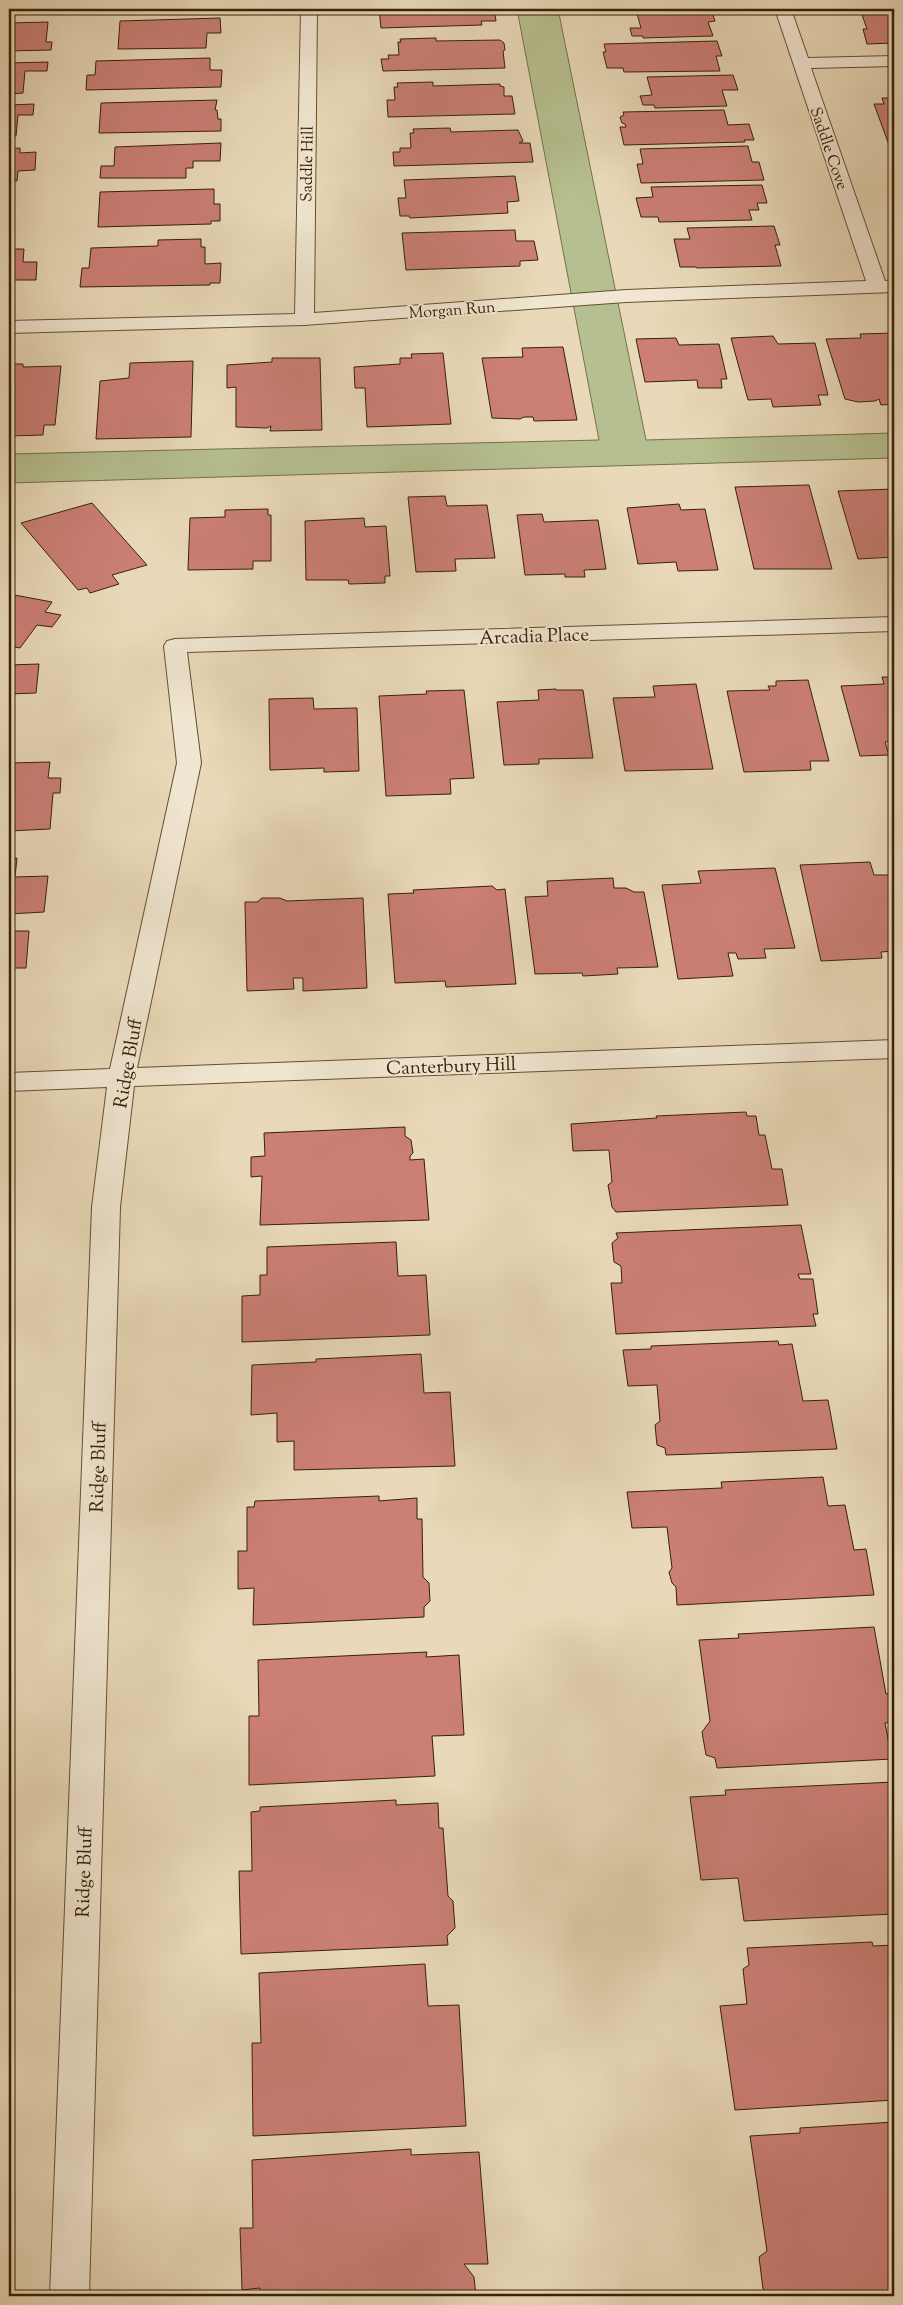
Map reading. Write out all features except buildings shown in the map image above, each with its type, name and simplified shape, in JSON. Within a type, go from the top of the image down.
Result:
[{"type":"street","name":"Saddle Hill","points":[[304,319],[309,9]]},
{"type":"street","name":"Saddle Cove","points":[[783,9],[886,286]]},
{"type":"street","points":[[802,63],[894,61]]},
{"type":"street","name":"Morgan Run","points":[[9,327],[304,319],[626,296],[886,286]]},
{"type":"street","name":"Arcadia Place","points":[[174,646],[894,624]]},
{"type":"street","name":"Ridge Bluff","points":[[68,2296],[106,1207],[122,1077],[189,763],[174,646]]},
{"type":"street","name":"Canterbury Hill","points":[[9,1082],[893,1054]]},
{"type":"green space","points":[[517,9],[558,9],[646,440],[894,433],[894,458],[9,483],[9,454],[599,440]]}]
